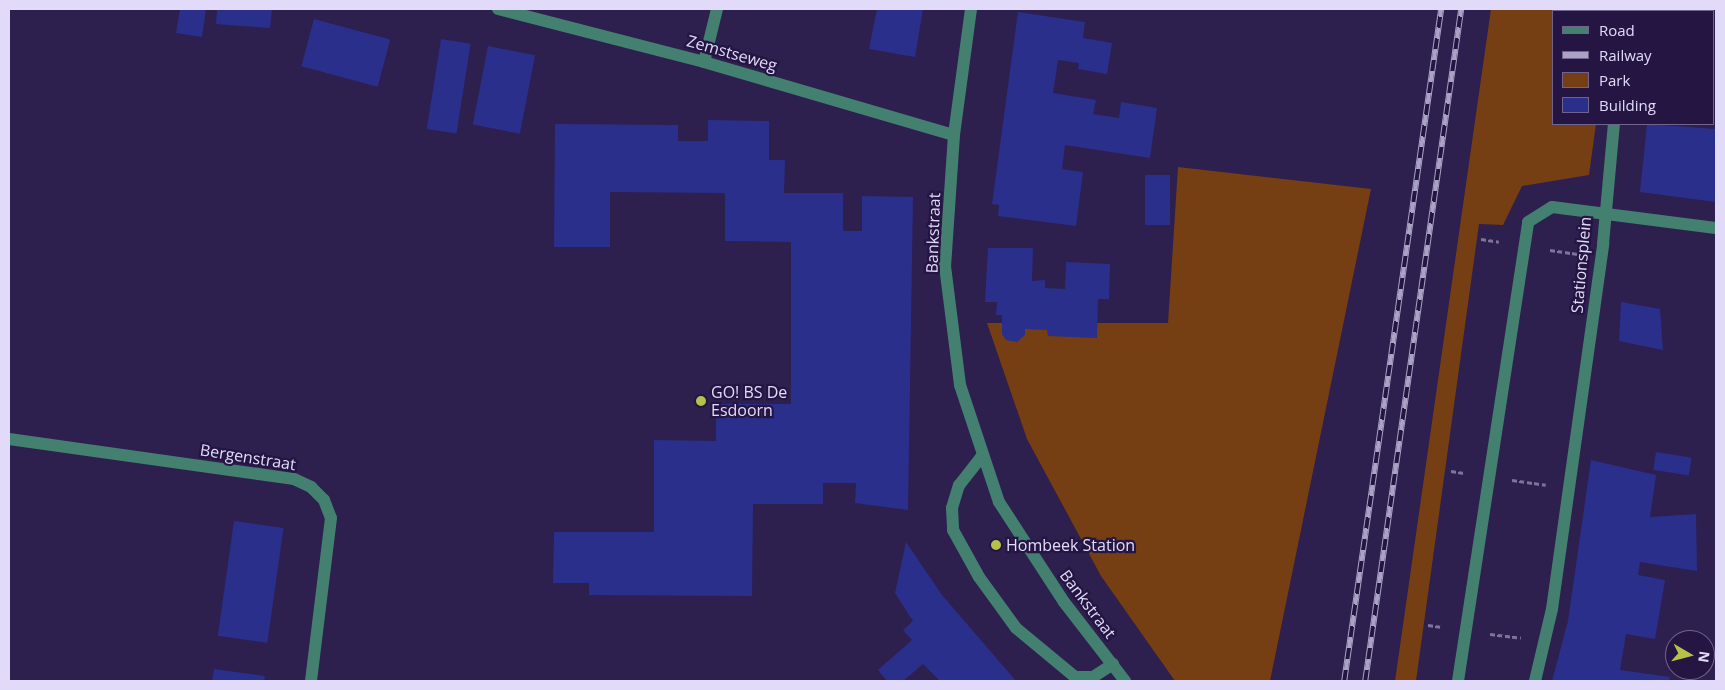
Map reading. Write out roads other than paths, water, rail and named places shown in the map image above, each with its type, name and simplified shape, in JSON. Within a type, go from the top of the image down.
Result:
[{"type":"street","name":"Zemstseweg","points":[[498,9],[704,62],[954,135]]},
{"type":"street","points":[[704,62],[718,9]]},
{"type":"street","name":"Bankstraat","points":[[971,9],[954,135],[945,266],[960,384],[982,456],[999,502],[1026,546],[1125,681]]},
{"type":"street","points":[[1614,125],[1604,212],[1716,228]]},
{"type":"street","name":"Stationsplein","points":[[1458,681],[1528,222],[1552,207],[1604,212],[1602,251],[1553,600],[1535,681]]},
{"type":"street","name":"Bergenstraat","points":[[9,439],[294,479],[311,487],[324,500],[332,518],[311,681]]},
{"type":"street","name":"Bankstraat","points":[[982,456],[958,485],[952,508],[953,530],[978,577],[1016,628],[1075,676],[1093,677],[1113,664]]},
{"type":"railway","points":[[1344,681],[1441,9]]},
{"type":"railway","points":[[1365,681],[1461,9]]},
{"type":"place","name":"GO! BS De Esdoorn","points":[[701,401]]},
{"type":"place","name":"Hombeek Station","points":[[996,545]]}]
